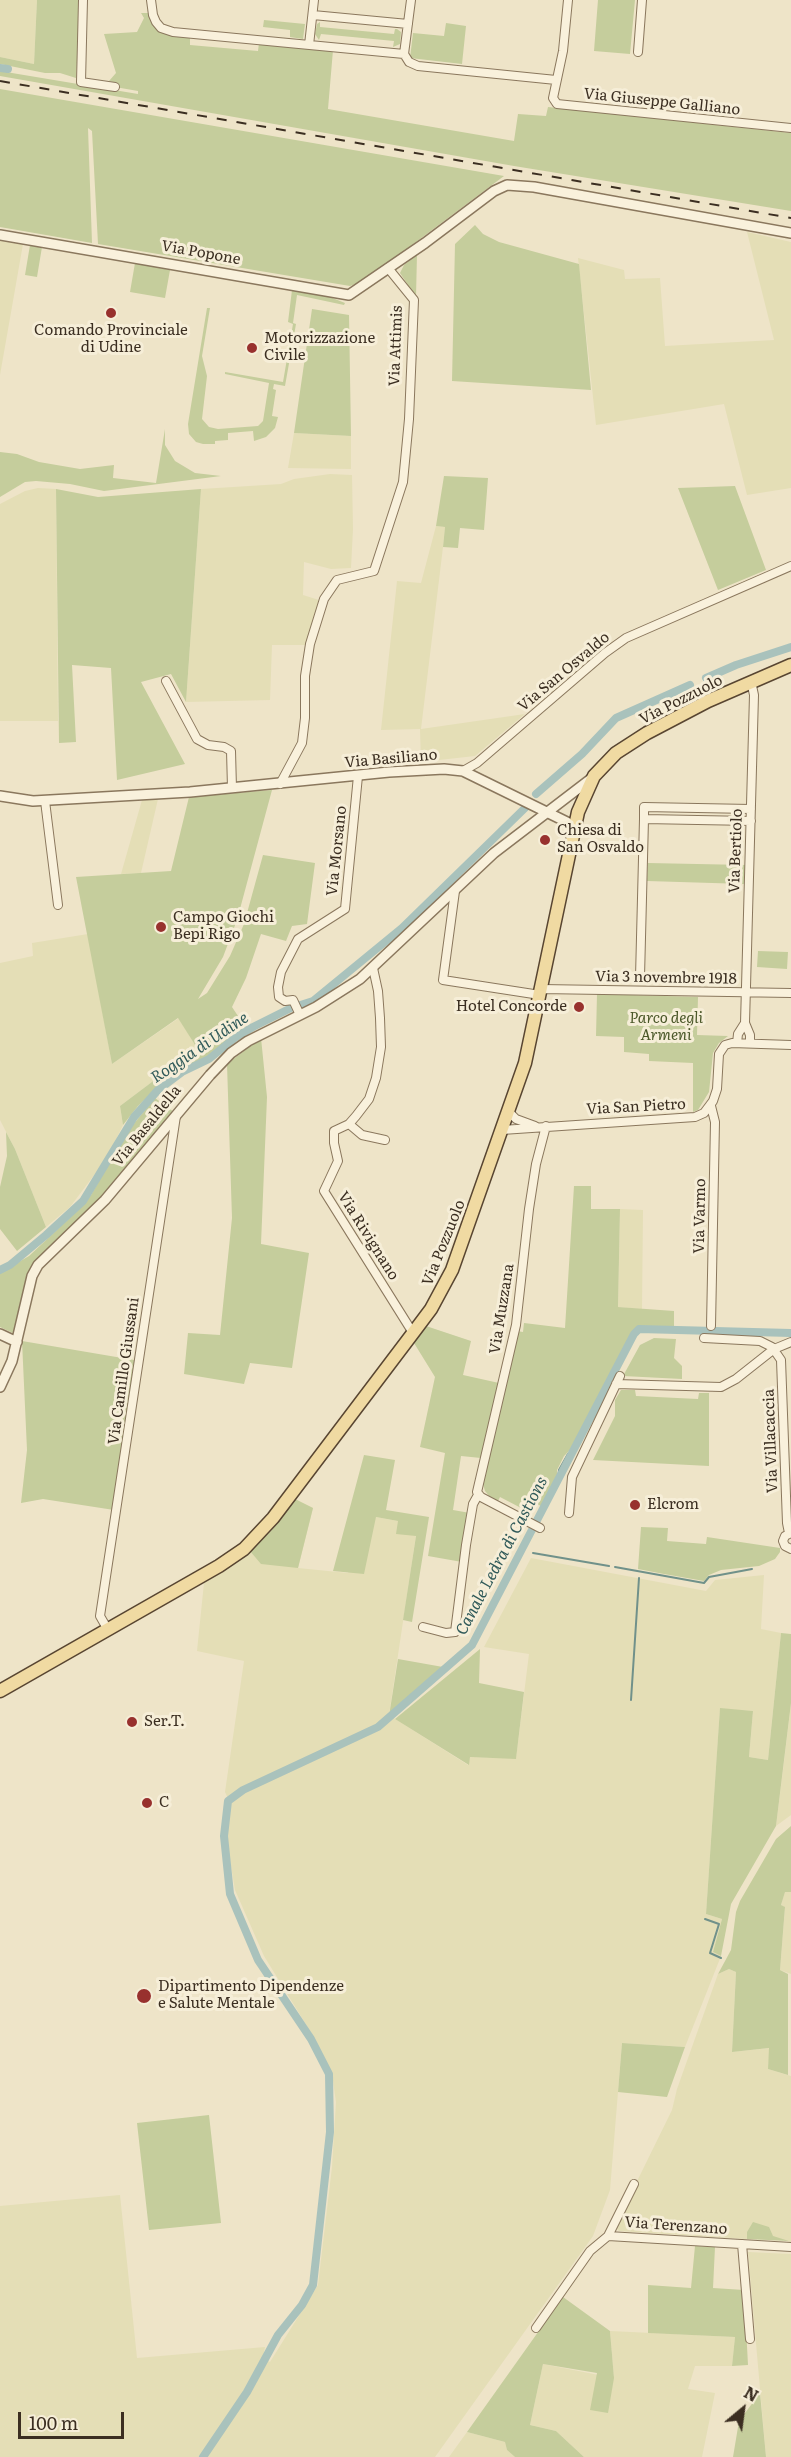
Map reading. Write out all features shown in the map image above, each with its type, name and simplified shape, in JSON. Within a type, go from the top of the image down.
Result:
[{"type":"main road","name":"Via Pozzuolo","points":[[1,1688],[215,1568],[244,1549],[273,1518],[413,1334],[452,1270],[525,1063],[575,826],[583,797],[594,776],[616,753],[633,742],[701,705],[791,665]]},
{"type":"street","points":[[83,0],[81,82],[115,87]]},
{"type":"street","points":[[152,0],[154,20],[161,28],[169,31],[404,54]]},
{"type":"street","points":[[309,45],[314,0]]},
{"type":"street","points":[[411,0],[404,54],[409,62],[418,66],[556,80],[563,51],[568,0]]},
{"type":"street","points":[[638,52],[642,0]]},
{"type":"street","points":[[313,15],[408,24]]},
{"type":"street","name":"Via Giuseppe Galliano","points":[[556,80],[554,98],[557,105],[791,128]]},
{"type":"street","points":[[388,268],[494,191],[514,184],[791,233]]},
{"type":"street","name":"Via Popone","points":[[0,234],[349,295],[388,268]]},
{"type":"street","name":"Via Attimis","points":[[280,784],[302,743],[305,676],[310,644],[324,599],[337,580],[374,571],[403,482],[409,419],[414,300],[388,268]]},
{"type":"street","name":"Via San Osvaldo","points":[[463,771],[477,763],[605,653],[626,638],[731,590],[791,566]]},
{"type":"street","points":[[166,681],[197,739],[208,745],[224,747],[231,751],[232,788]]},
{"type":"street","name":"Via Bertiolo","points":[[750,1043],[750,1035],[745,1023],[754,695],[751,681]]},
{"type":"street","name":"Via Basiliano","points":[[0,796],[45,801],[280,784],[422,769],[463,771],[575,826]]},
{"type":"street","name":"Via Morsano","points":[[297,1009],[293,1000],[281,1000],[278,987],[283,964],[298,939],[345,909],[358,776]]},
{"type":"street","name":"Via Pozzuolo","points":[[546,812],[594,776]]},
{"type":"street","points":[[45,801],[58,905]]},
{"type":"street","points":[[640,977],[645,807],[751,809]]},
{"type":"street","name":"Via Basaldella","points":[[0,1387],[12,1361],[32,1276],[38,1265],[112,1192],[210,1075],[231,1053],[297,1009],[340,993],[373,968],[494,853],[546,812]]},
{"type":"street","points":[[644,819],[751,821]]},
{"type":"street","name":"Via 3 novembre 1918","points":[[455,891],[443,980],[541,992],[791,993]]},
{"type":"street","name":"Via Rivignano","points":[[373,968],[380,1018],[379,1063],[369,1099],[349,1124],[334,1131],[338,1161],[325,1186],[325,1194],[413,1334]]},
{"type":"street","name":"Via Bertiolo","points":[[737,1043],[738,1034],[745,1023]]},
{"type":"street","points":[[711,1106],[717,1089],[720,1051],[725,1046],[737,1043],[791,1045]]},
{"type":"street","name":"Via San Pietro","points":[[502,1130],[689,1118],[700,1116],[711,1106]]},
{"type":"street","name":"Via Varmo","points":[[711,1106],[715,1122],[711,1326]]},
{"type":"street","points":[[508,1111],[516,1119],[536,1127]]},
{"type":"street","name":"Via Camillo Giussani","points":[[108,1630],[100,1616],[176,1114]]},
{"type":"street","points":[[349,1124],[362,1135],[385,1140]]},
{"type":"street","name":"Via Muzzana","points":[[423,1627],[446,1633],[455,1632],[473,1504],[478,1495],[516,1325],[529,1209],[536,1164],[546,1126]]},
{"type":"street","points":[[0,1334],[17,1342]]},
{"type":"street","points":[[704,1338],[760,1341],[774,1349]]},
{"type":"street","points":[[569,1513],[572,1477],[618,1380],[721,1388],[774,1349],[791,1342]]},
{"type":"street","name":"Via Villacaccia","points":[[774,1349],[783,1368],[787,1523],[790,1533],[783,1541],[785,1546],[791,1549]]},
{"type":"street","points":[[478,1495],[537,1526]]},
{"type":"street","name":"Via Terenzano","points":[[536,2328],[590,2251],[608,2236],[634,2184]]},
{"type":"street","name":"Via Terenzano","points":[[608,2236],[791,2247]]},
{"type":"street","name":"Via Terenzano","points":[[742,2244],[750,2339]]},
{"type":"shaded area","points":[[0,0],[37,0],[34,64],[0,57]]},
{"type":"shaded area","points":[[747,232],[791,242],[791,488],[747,495],[724,404],[596,425],[578,258],[624,270],[625,279],[660,278],[665,346],[774,340]]},
{"type":"shaded area","points":[[0,240],[23,244],[0,375]]},
{"type":"shaded area","points":[[294,433],[351,436],[351,469],[288,468]]},
{"type":"shaded area","points":[[330,474],[352,475],[351,568],[331,569],[304,562],[303,595],[319,600],[306,645],[272,645],[270,700],[186,702],[201,489],[281,484],[294,479]]},
{"type":"shaded area","points":[[38,488],[56,489],[58,721],[0,721],[0,504],[25,491]]},
{"type":"shaded area","points":[[436,526],[445,527],[421,729],[525,714],[475,756],[421,762],[420,729],[381,730],[397,581],[421,583]]},
{"type":"shaded area","points":[[158,799],[141,873],[121,874],[142,800]]},
{"type":"shaded area","points":[[88,934],[112,1064],[179,1018],[197,1048],[120,1106],[123,1125],[107,1158],[70,1207],[46,1227],[15,1149],[0,1120],[0,963],[33,956],[32,943]]},
{"type":"shaded area","points":[[620,1209],[643,1210],[642,1309],[618,1307]]},
{"type":"shaded area","points":[[295,1499],[313,1508],[298,1568],[348,1573],[376,1517],[398,1521],[416,1535],[389,1715],[468,1765],[470,1757],[516,1758],[529,1654],[484,1647],[531,1558],[706,1591],[715,1580],[764,1575],[761,1629],[781,1633],[768,1760],[749,1757],[753,1711],[720,1709],[706,1914],[722,1919],[713,1952],[721,1956],[685,2047],[622,2043],[610,2190],[593,2236],[435,2457],[0,2457],[0,2206],[120,2195],[137,2358],[265,2347],[263,2358],[270,2362],[318,2285],[332,2167],[336,2102],[332,2074],[313,2036],[264,1956],[235,1890],[226,1837],[231,1805],[225,1792],[244,1661],[197,1651],[204,1583],[251,1551],[271,1531]]},
{"type":"shaded area","points":[[791,1703],[791,1815],[776,1826],[784,1762]]},
{"type":"shaded area","points":[[785,1891],[791,1892],[791,1974],[780,1970],[785,1908],[781,1905]]},
{"type":"shaded area","points":[[729,1969],[736,1972],[732,2052],[770,2048],[768,2069],[791,2076],[791,2242],[747,2232],[747,2239],[619,2231],[616,2228],[617,2222],[672,2110],[677,2089],[718,1974]]},
{"type":"shaded area","points":[[748,2252],[791,2254],[791,2457],[766,2457]]},
{"type":"shaded area","points":[[610,2331],[735,2337],[732,2366],[695,2366],[688,2389],[715,2393],[702,2457],[584,2457],[556,2431],[530,2425],[543,2364],[614,2378]]},
{"type":"shaded area","points":[[467,2432],[505,2442],[507,2450],[515,2457],[449,2457]]},
{"type":"green space","points":[[37,0],[81,0],[76,78],[60,73],[45,73],[0,64],[0,57],[34,64]]},
{"type":"green space","points":[[598,0],[635,0],[630,54],[594,51]]},
{"type":"green space","points":[[141,13],[148,13],[154,24],[190,36],[190,45],[258,51],[259,43],[333,50],[328,109],[514,141],[518,114],[546,116],[548,107],[791,133],[791,211],[514,166],[0,76],[0,71],[138,94],[138,91],[115,87],[113,82],[109,81],[116,73],[104,34],[137,32],[144,18]]},
{"type":"green space","points":[[264,20],[305,24],[303,39],[290,37],[290,30],[263,27]]},
{"type":"green space","points":[[320,22],[320,27],[394,34],[397,29],[401,32],[400,44],[393,47],[394,41],[321,34],[319,40],[315,34],[317,24]]},
{"type":"green space","points":[[446,23],[466,26],[462,64],[410,58],[413,33],[444,36]]},
{"type":"green space","points":[[0,89],[504,176],[364,281],[350,286],[98,244],[92,131],[88,128],[92,243],[0,227]]},
{"type":"green space","points":[[475,225],[483,234],[499,242],[579,264],[591,390],[452,381],[455,244]]},
{"type":"green space","points":[[30,245],[42,247],[37,277],[25,275]]},
{"type":"green space","points":[[417,254],[416,297],[400,273],[404,265]]},
{"type":"green space","points":[[135,263],[170,270],[165,298],[130,292]]},
{"type":"green space","points":[[292,290],[330,297],[345,303],[344,305],[297,295],[293,323],[296,324],[285,386],[274,384],[273,389],[276,390],[272,416],[278,417],[275,428],[266,437],[254,441],[253,431],[228,433],[228,440],[215,441],[215,444],[196,442],[189,434],[188,424],[207,308],[210,308],[202,356],[207,376],[202,419],[209,427],[218,429],[258,426],[263,421],[269,383],[225,374],[225,372],[283,382],[293,324],[288,322]]},
{"type":"green space","points":[[312,309],[349,315],[351,436],[294,433]]},
{"type":"green space","points":[[165,429],[165,445],[175,461],[195,473],[221,476],[104,491],[70,484],[25,482],[0,497],[0,452],[80,469],[114,465],[113,478],[156,483]]},
{"type":"green space","points":[[444,476],[488,478],[484,530],[460,528],[458,548],[443,547],[445,527],[436,526]]},
{"type":"green space","points":[[735,486],[766,570],[718,590],[678,488]]},
{"type":"green space","points":[[56,489],[98,497],[201,489],[186,702],[171,674],[141,682],[185,764],[117,780],[111,668],[72,665],[76,742],[59,743]]},
{"type":"green space","name":"Campo Giochi Bepi Rigo","points":[[272,790],[237,920],[223,957],[198,999],[207,993],[230,956],[244,924],[263,855],[315,863],[307,924],[292,926],[286,941],[261,934],[246,978],[232,1007],[246,1028],[206,1058],[160,1085],[138,1106],[123,1125],[120,1106],[197,1048],[178,1018],[112,1064],[76,877],[171,871],[189,797]]},
{"type":"green space","points":[[648,863],[746,865],[745,884],[647,881]]},
{"type":"green space","points":[[758,951],[788,952],[787,969],[757,967]]},
{"type":"green space","name":"Parco degli Armeni","points":[[597,994],[698,997],[697,1035],[728,1036],[719,1043],[713,1053],[709,1092],[698,1110],[693,1112],[693,1063],[649,1061],[649,1054],[624,1052],[624,1037],[596,1036]]},
{"type":"green space","points":[[261,1038],[267,1097],[261,1244],[309,1253],[292,1368],[250,1363],[244,1384],[184,1374],[188,1333],[220,1335],[232,1218],[227,1064]]},
{"type":"green space","points":[[155,1098],[174,1112],[88,1213],[46,1252],[15,1334],[0,1327],[0,1273],[29,1256],[91,1195],[127,1132]]},
{"type":"green space","points":[[6,1132],[46,1227],[17,1251],[0,1229],[0,1187],[7,1156]]},
{"type":"green space","points":[[574,1186],[591,1186],[591,1209],[620,1209],[618,1307],[674,1311],[674,1327],[637,1327],[574,1446],[564,1456],[557,1470],[557,1480],[543,1507],[527,1499],[523,1509],[500,1497],[498,1501],[490,1497],[483,1484],[517,1331],[523,1332],[524,1323],[565,1328]]},
{"type":"green space","points":[[426,1326],[471,1341],[463,1375],[499,1383],[481,1458],[461,1456],[453,1510],[470,1513],[462,1562],[428,1556],[445,1453],[420,1447],[435,1377],[414,1343]]},
{"type":"green space","points":[[654,1338],[676,1339],[674,1358],[682,1366],[682,1379],[623,1376],[640,1345]]},
{"type":"green space","points":[[22,1341],[134,1360],[137,1366],[114,1510],[43,1499],[21,1503],[27,1450]]},
{"type":"green space","points":[[621,1390],[635,1390],[636,1396],[698,1399],[699,1393],[709,1393],[709,1466],[593,1460],[615,1416],[615,1400]]},
{"type":"green space","points":[[364,1455],[395,1460],[386,1510],[429,1517],[412,1622],[403,1620],[416,1536],[396,1534],[398,1521],[376,1517],[364,1574],[333,1571]]},
{"type":"green space","points":[[295,1499],[313,1508],[298,1568],[261,1564],[250,1551],[271,1531]]},
{"type":"green space","points":[[641,1527],[668,1528],[667,1541],[706,1544],[707,1537],[780,1548],[780,1552],[775,1559],[759,1566],[721,1570],[709,1575],[704,1581],[664,1574],[638,1569]]},
{"type":"green space","points":[[781,1633],[791,1634],[791,1703],[776,1826],[731,1904],[721,1956],[713,1952],[722,1919],[706,1914],[720,1708],[753,1711],[749,1757],[768,1760]]},
{"type":"green space","points":[[480,1649],[479,1683],[524,1692],[516,1759],[470,1757],[469,1765],[395,1719]]},
{"type":"green space","points":[[398,1659],[443,1667],[389,1716]]},
{"type":"green space","points":[[791,1826],[791,1892],[785,1892],[781,1905],[785,1907],[780,1970],[788,1974],[788,2075],[768,2069],[769,2048],[732,2052],[736,1972],[729,1969],[718,1974],[731,1950],[736,1912],[740,1901],[776,1839]]},
{"type":"green space","points":[[622,2043],[685,2047],[667,2097],[618,2092]]},
{"type":"green space","points":[[209,2115],[221,2223],[149,2230],[137,2123]]},
{"type":"green space","points":[[753,2222],[769,2227],[773,2236],[789,2241],[747,2239],[747,2232]]},
{"type":"green space","points":[[695,2246],[715,2247],[713,2288],[744,2290],[748,2365],[732,2366],[735,2337],[648,2333],[648,2285],[691,2288]]},
{"type":"green space","points":[[563,2297],[610,2331],[614,2378],[608,2413],[590,2410],[597,2373],[543,2364],[530,2425],[556,2431],[584,2457],[515,2457],[507,2450],[505,2442],[467,2432]]},
{"type":"green space","points":[[760,2393],[766,2457],[733,2457],[739,2421]]},
{"type":"waterway","points":[[0,68],[8,69]]},
{"type":"waterway","name":"Roggia di Udine","points":[[706,678],[736,665],[791,647]]},
{"type":"waterway","name":"Roggia di Udine","points":[[536,794],[582,754],[616,718],[690,685]]},
{"type":"waterway","name":"Roggia di Udine","points":[[0,1270],[10,1265],[83,1201],[134,1117],[158,1090],[182,1072],[209,1059],[236,1037],[253,1027],[291,1008],[313,1001],[402,928],[525,808]]},
{"type":"waterway","name":"Canale Ledra di Castions","points":[[203,2457],[247,2392],[278,2335],[302,2305],[313,2285],[330,2132],[329,2074],[311,2039],[258,1960],[230,1894],[224,1836],[228,1801],[243,1790],[378,1727],[472,1645],[634,1334],[639,1329],[791,1333]]},
{"type":"waterway","name":"Canale Ledra di Castions","points":[[558,1480],[559,1470],[568,1454],[574,1449]]},
{"type":"waterway","points":[[533,1553],[609,1566]]},
{"type":"waterway","points":[[615,1567],[704,1583],[709,1577],[752,1569]]},
{"type":"waterway","points":[[631,1700],[639,1578]]},
{"type":"waterway","points":[[705,1919],[719,1924],[710,1953],[721,1958]]},
{"type":"railway","points":[[0,81],[791,218]]},
{"type":"place","name":"Comando Provinciale di Udine","points":[[111,313]]},
{"type":"place","name":"Motorizzazione Civile","points":[[252,348]]},
{"type":"place","name":"Chiesa di San Osvaldo","points":[[545,840]]},
{"type":"place","name":"Campo Giochi Bepi Rigo","points":[[161,927]]},
{"type":"place","name":"Hotel Concorde","points":[[579,1007]]},
{"type":"place","name":"Elcrom","points":[[635,1505]]},
{"type":"place","name":"Ser.T.","points":[[132,1722]]},
{"type":"place","name":"C","points":[[147,1803]]},
{"type":"place","name":"Dipartimento Dipendenze e Salute Mentale","points":[[144,1996]]}]
